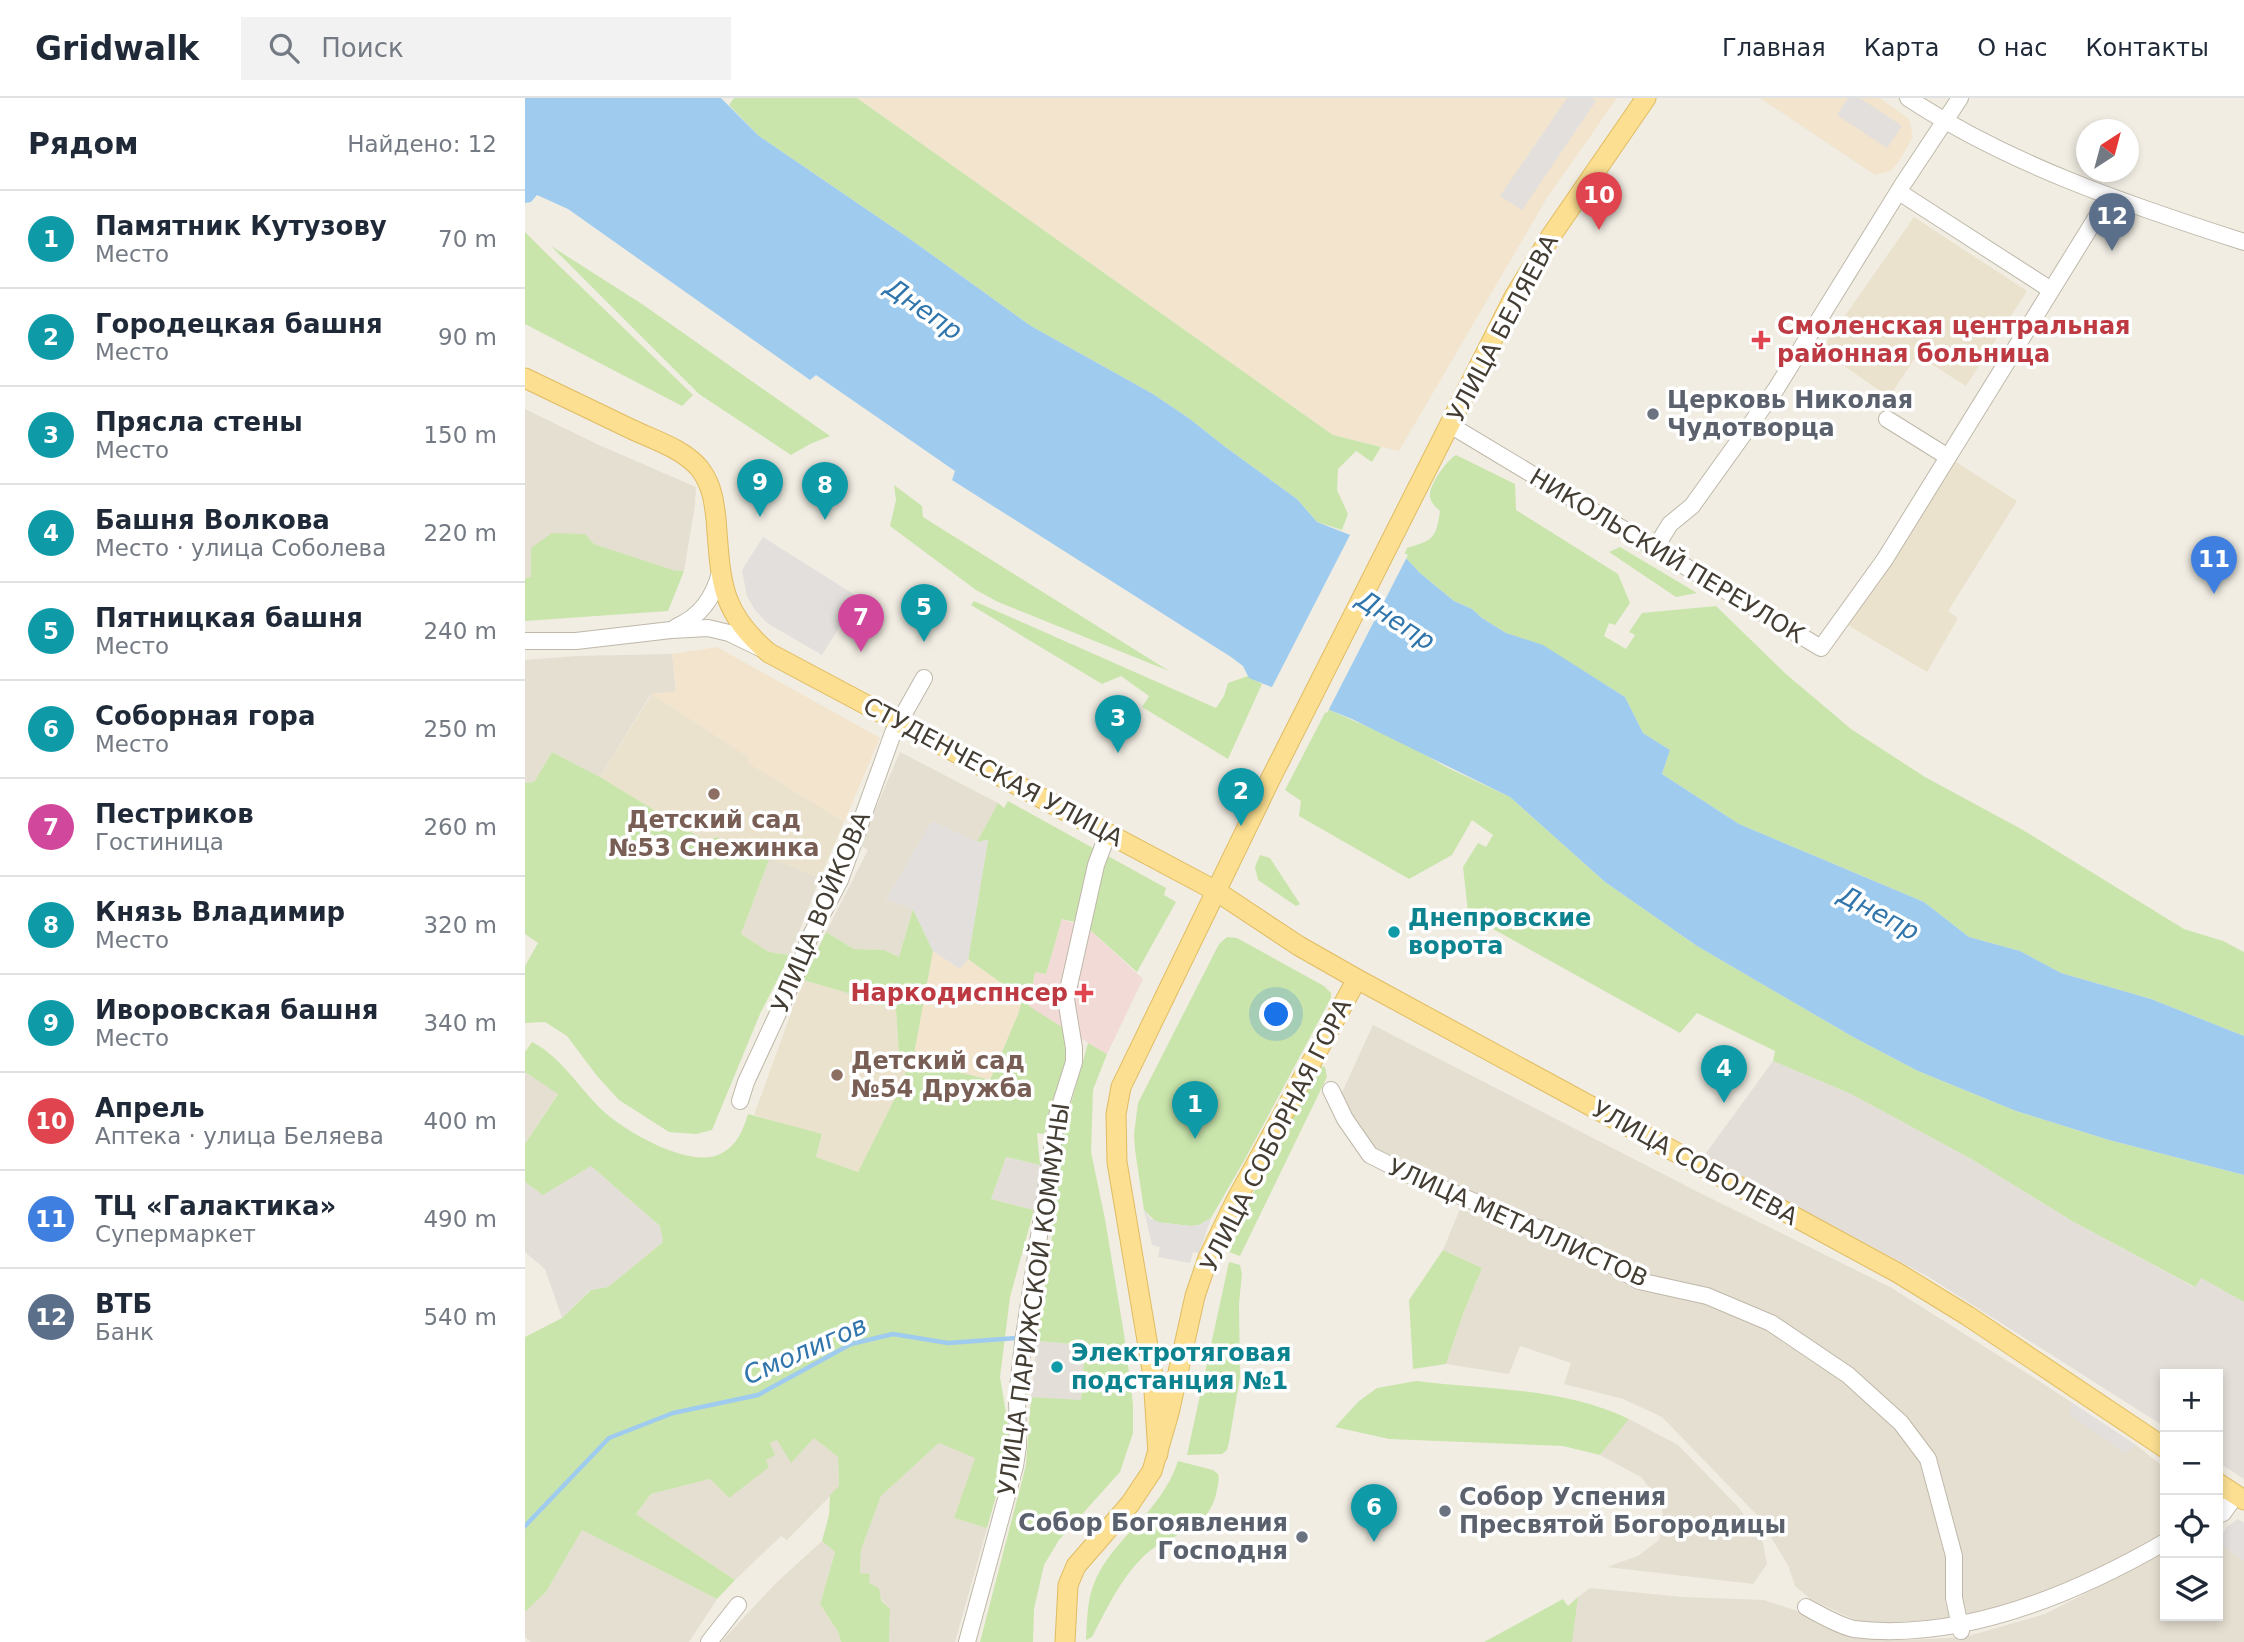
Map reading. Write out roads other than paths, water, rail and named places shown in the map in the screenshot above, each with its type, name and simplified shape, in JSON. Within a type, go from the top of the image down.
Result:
[{"type":"main road","name":"УЛИЦА БЕЛЯЕВА","points":[[1158,1454],[1153,1376],[1117,1162],[1117,1107],[1126,1074],[1271,778],[1524,279],[1646,98]]},
{"type":"main road","points":[[525,378],[675,450],[699,468],[714,495],[720,573]]},
{"type":"main road","name":"СТУДЕНЧЕСКАЯ УЛИЦА","points":[[720,573],[723,590],[738,623],[769,653],[1216,891]]},
{"type":"main road","name":"УЛИЦА СОБОЛЕВА","points":[[1216,891],[1299,946],[1357,979],[1898,1273],[1968,1316],[2160,1445]]},
{"type":"main road","name":"УЛИЦА СОБОРНАЯ ГОРА","points":[[1065,1642],[1068,1585],[1076,1566],[1131,1504],[1152,1471],[1192,1308],[1208,1258],[1235,1202],[1357,979]]},
{"type":"main road","points":[[2223,1486],[2240,1498]]},
{"type":"street","points":[[1908,98],[1944,122],[2109,197],[2244,242]]},
{"type":"street","points":[[1654,550],[1670,524],[1692,506],[1776,389],[1960,98]]},
{"type":"street","points":[[1899,192],[2052,290]]},
{"type":"street","name":"НИКОЛЬСКИЙ ПЕРЕУЛОК","points":[[1450,425],[1821,648],[1885,559],[2109,197]]},
{"type":"street","points":[[1887,419],[1948,457]]},
{"type":"street","name":"СТУДЕНЧЕСКАЯ УЛИЦА","points":[[671,629],[687,622],[709,601],[720,573]]},
{"type":"street","name":"СТУДЕНЧЕСКАЯ УЛИЦА","points":[[525,641],[576,641],[671,629],[708,628],[729,633],[769,653]]},
{"type":"street","name":"УЛИЦА ВОЙКОВА","points":[[740,1101],[746,1082],[799,968],[809,939],[840,880],[898,722],[924,678]]},
{"type":"street","name":"УЛИЦА ПАРИЖСКОЙ КОММУНЫ","points":[[967,1642],[1016,1456],[1017,1397],[1023,1343],[1057,1116],[1074,1062],[1066,999],[1095,865],[1108,833]]},
{"type":"street","name":"УЛИЦА МЕТАЛЛИСТОВ","points":[[1331,1090],[1345,1119],[1370,1155],[1410,1175],[1576,1244],[1639,1282],[1707,1296],[1771,1323],[1848,1375],[1901,1423],[1928,1459],[1954,1556],[1954,1598],[1961,1631]]},
{"type":"street","points":[[2223,1513],[2240,1498]]},
{"type":"street","points":[[1806,1607],[1854,1629],[1904,1637],[1961,1631],[2024,1614],[2092,1584],[2160,1545]]},
{"type":"street","points":[[709,1642],[738,1605]]},
{"type":"water","name":"Днепр","points":[[525,98],[721,98],[759,136],[1031,326],[1153,394],[1190,419],[1297,499],[1317,522],[1404,556],[1454,601],[1472,609],[1506,633],[1543,645],[1625,697],[1643,733],[1670,750],[1662,774],[1739,824],[1924,902],[1969,937],[2020,951],[2061,973],[2151,999],[2244,1036],[2244,1175],[2109,1140],[2016,1111],[1918,1071],[1853,1037],[1697,946],[1605,882],[1510,797],[1352,719],[1249,678],[1243,666],[1231,657],[952,480],[955,471],[816,375],[810,380],[568,209],[537,195],[531,202],[525,203]]},
{"type":"waterway","name":"Смолигов","points":[[525,1526],[609,1438],[673,1413],[758,1395],[851,1344],[893,1334],[948,1343],[1017,1338]]},
{"type":"place","name":"Апрель","points":[[1599,230]]},
{"type":"place","name":"ВТБ","points":[[2112,251]]},
{"type":"place","name":"Смоленская центральная районная больница","points":[[1761,340]]},
{"type":"place","name":"Церковь Николая Чудотворца","points":[[1653,414]]},
{"type":"place","name":"Иворовская башня","points":[[760,517]]},
{"type":"place","name":"Князь Владимир","points":[[825,520]]},
{"type":"place","name":"ТЦ «Галактика»","points":[[2214,594]]},
{"type":"place","name":"Пятницкая башня","points":[[924,642]]},
{"type":"place","name":"Пестриков","points":[[861,652]]},
{"type":"place","name":"Прясла стены","points":[[1118,753]]},
{"type":"place","name":"Детский сад №53 Снежинка","points":[[714,794]]},
{"type":"place","name":"Городецкая башня","points":[[1241,826]]},
{"type":"place","name":"Днепровские ворота","points":[[1394,932]]},
{"type":"place","name":"Наркодиспнсер","points":[[1084,993]]},
{"type":"place","name":"Детский сад №54 Дружба","points":[[837,1075]]},
{"type":"place","name":"Башня Волкова","points":[[1724,1103]]},
{"type":"place","name":"Памятник Кутузову","points":[[1195,1139]]},
{"type":"place","name":"Электротяговая подстанция №1","points":[[1057,1367]]},
{"type":"place","name":"Собор Успения Пресвятой Богородицы","points":[[1445,1511]]},
{"type":"place","name":"Собор Богоявления Господня","points":[[1302,1537]]},
{"type":"place","name":"Соборная гора","points":[[1374,1542]]}]
